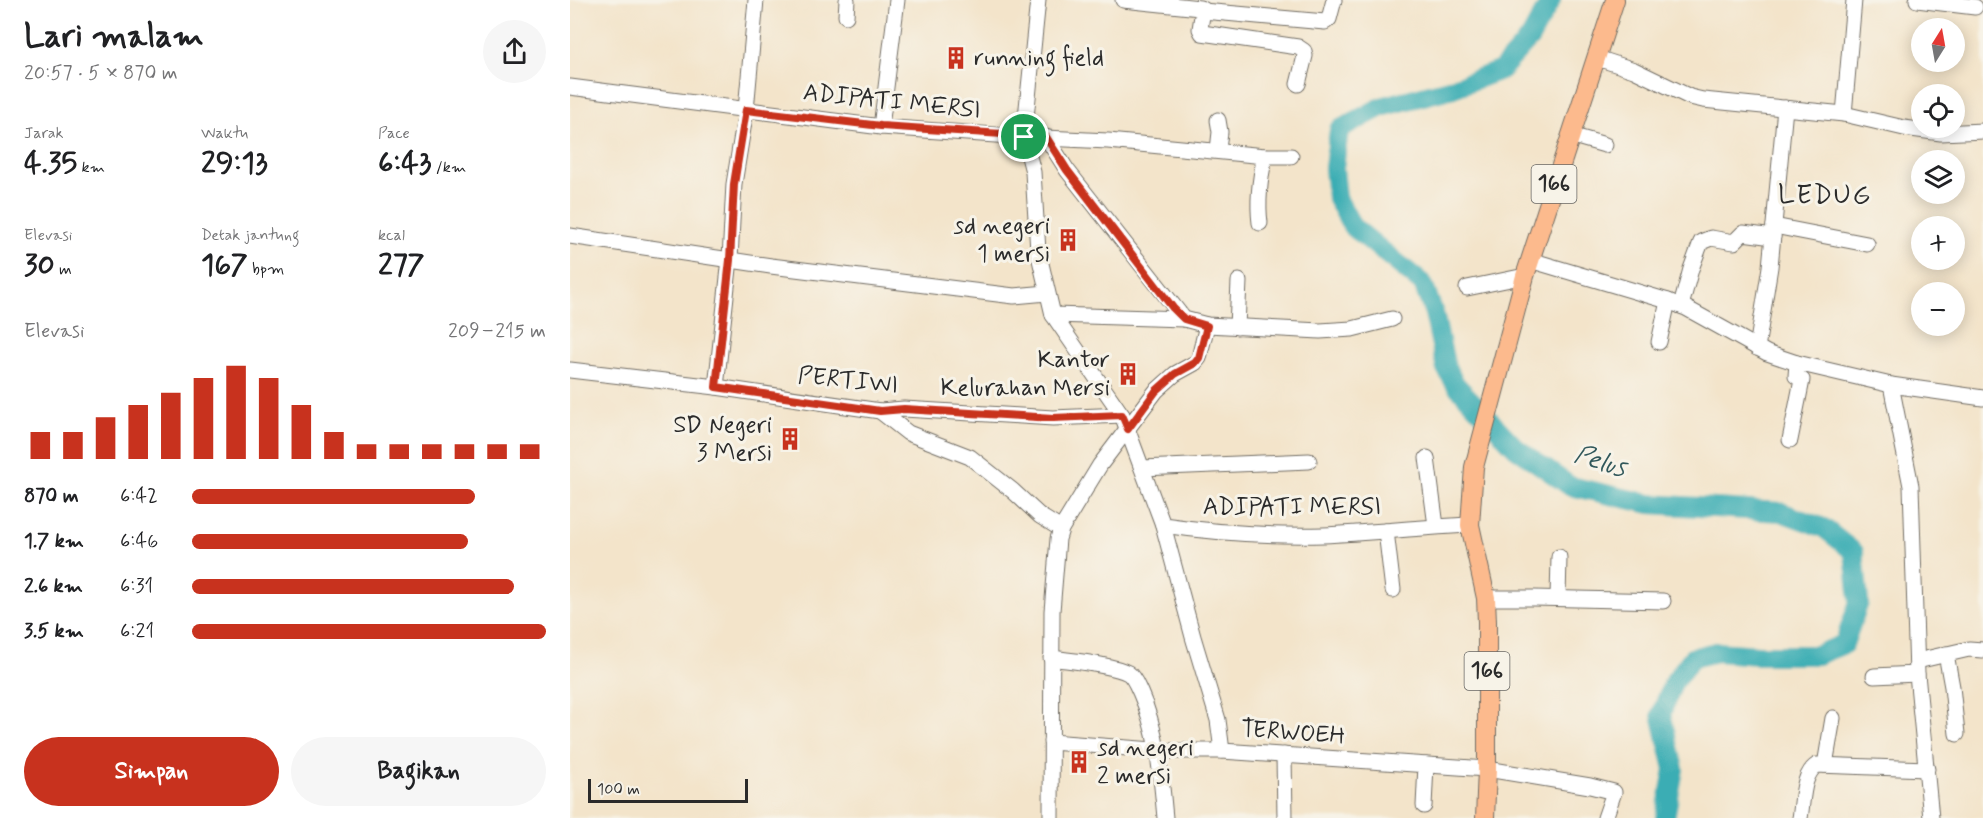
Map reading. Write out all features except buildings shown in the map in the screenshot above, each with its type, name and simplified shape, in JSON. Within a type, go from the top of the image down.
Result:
[{"type":"main road","name":"166","points":[[1485,818],[1486,598],[1470,525],[1474,467],[1528,268],[1615,0]]},
{"type":"street","points":[[716,387],[730,260],[734,184],[746,110],[756,0]]},
{"type":"street","points":[[881,126],[897,0]]},
{"type":"street","points":[[1038,0],[1021,137],[1033,172],[1038,295],[1120,420],[1143,468],[1163,525]]},
{"type":"street","points":[[1123,0],[1168,2],[1200,8],[1203,11],[1325,22],[1329,19],[1334,0]]},
{"type":"street","points":[[1844,114],[1853,0]]},
{"type":"street","points":[[1917,0],[1975,7]]},
{"type":"street","points":[[1203,11],[1200,29],[1202,33],[1298,47],[1304,51],[1305,57],[1298,84]]},
{"type":"street","points":[[1597,58],[1634,70],[1690,97],[1703,100],[1844,114],[1904,128],[1941,133],[1983,131]]},
{"type":"street","name":"ADIPATI MERSI","points":[[570,87],[881,126],[1218,150],[1265,156],[1292,156]]},
{"type":"street","points":[[1757,348],[1770,267],[1785,108]]},
{"type":"street","points":[[1218,120],[1220,132],[1218,150]]},
{"type":"street","points":[[1570,135],[1605,145]]},
{"type":"street","points":[[1046,137],[1067,170],[1184,319]]},
{"type":"street","points":[[1260,223],[1258,210],[1260,177],[1265,156]]},
{"type":"street","points":[[1659,342],[1701,242],[1711,238],[1734,242],[1743,233],[1774,231],[1868,244]]},
{"type":"street","points":[[570,236],[771,266],[1014,296],[1038,295]]},
{"type":"street","points":[[1467,288],[1528,268],[1675,303],[1757,348],[1797,363],[1891,385],[1983,398]]},
{"type":"street","points":[[1237,327],[1239,281]]},
{"type":"street","points":[[1053,315],[1184,319],[1207,326],[1320,331],[1352,329],[1392,319]]},
{"type":"street","points":[[1051,818],[1052,612],[1058,539],[1061,529],[1113,448],[1120,420],[1175,374],[1195,363],[1199,358],[1207,326]]},
{"type":"street","points":[[1790,440],[1802,380],[1796,376],[1797,363]]},
{"type":"street","name":"PERTIWI","points":[[570,370],[716,387],[880,411],[904,409],[1120,420]]},
{"type":"street","points":[[1891,385],[1911,486],[1917,667],[1931,818]]},
{"type":"street","points":[[880,411],[908,433],[970,457],[1013,491],[1034,512],[1061,529]]},
{"type":"street","points":[[1427,458],[1436,526]]},
{"type":"street","points":[[1143,468],[1310,461]]},
{"type":"street","name":"ADIPATI MERSI","points":[[1163,525],[1247,534],[1322,535],[1470,525]]},
{"type":"street","name":"TERWOEH","points":[[1163,525],[1218,720],[1221,750],[1487,770],[1590,786],[1614,792],[1605,818]]},
{"type":"street","points":[[1386,531],[1393,591]]},
{"type":"street","points":[[1558,598],[1559,557]]},
{"type":"street","points":[[1486,598],[1663,601]]},
{"type":"street","points":[[1874,676],[1917,667],[1946,654],[1969,649],[1983,650]]},
{"type":"street","points":[[1946,654],[1952,687],[1956,734]]},
{"type":"street","points":[[1052,658],[1112,668],[1132,677],[1149,711],[1162,750],[1165,818]]},
{"type":"street","points":[[1825,765],[1833,718]]},
{"type":"street","points":[[1051,742],[1162,750],[1221,750]]},
{"type":"street","points":[[1284,754],[1286,818]]},
{"type":"street","points":[[1424,806],[1426,765]]},
{"type":"street","points":[[1800,818],[1807,776],[1817,765],[1927,769]]},
{"type":"waterway","name":"Pelus","points":[[1551,0],[1530,38],[1501,70],[1453,88],[1381,107],[1339,130],[1334,168],[1337,198],[1352,226],[1423,284],[1434,313],[1446,368],[1456,385],[1516,448],[1570,486],[1650,504],[1781,512],[1824,528],[1854,552],[1859,602],[1844,644],[1817,655],[1716,652],[1692,658],[1673,683],[1661,714],[1674,769],[1665,818]]},
{"type":"place","name":"running field","points":[[956,58]]},
{"type":"place","name":"sd negeri 1 mersi","points":[[1068,240]]},
{"type":"place","name":"Kantor Kelurahan Mersi","points":[[1128,374]]},
{"type":"place","name":"SD Negeri 3 Mersi","points":[[790,439]]},
{"type":"place","name":"sd negeri 2 mersi","points":[[1079,762]]},
{"type":"district","name":"LEDUG","points":[[1825,195]]},
{"type":"route","points":[[746,110],[881,126],[1024,137],[1046,137],[1067,170],[1173,308],[1184,319],[1207,326],[1199,358],[1195,363],[1175,374],[1156,391],[1128,429],[1122,415],[1053,418],[904,409],[880,411],[716,387],[730,260],[734,184],[746,110]]}]
